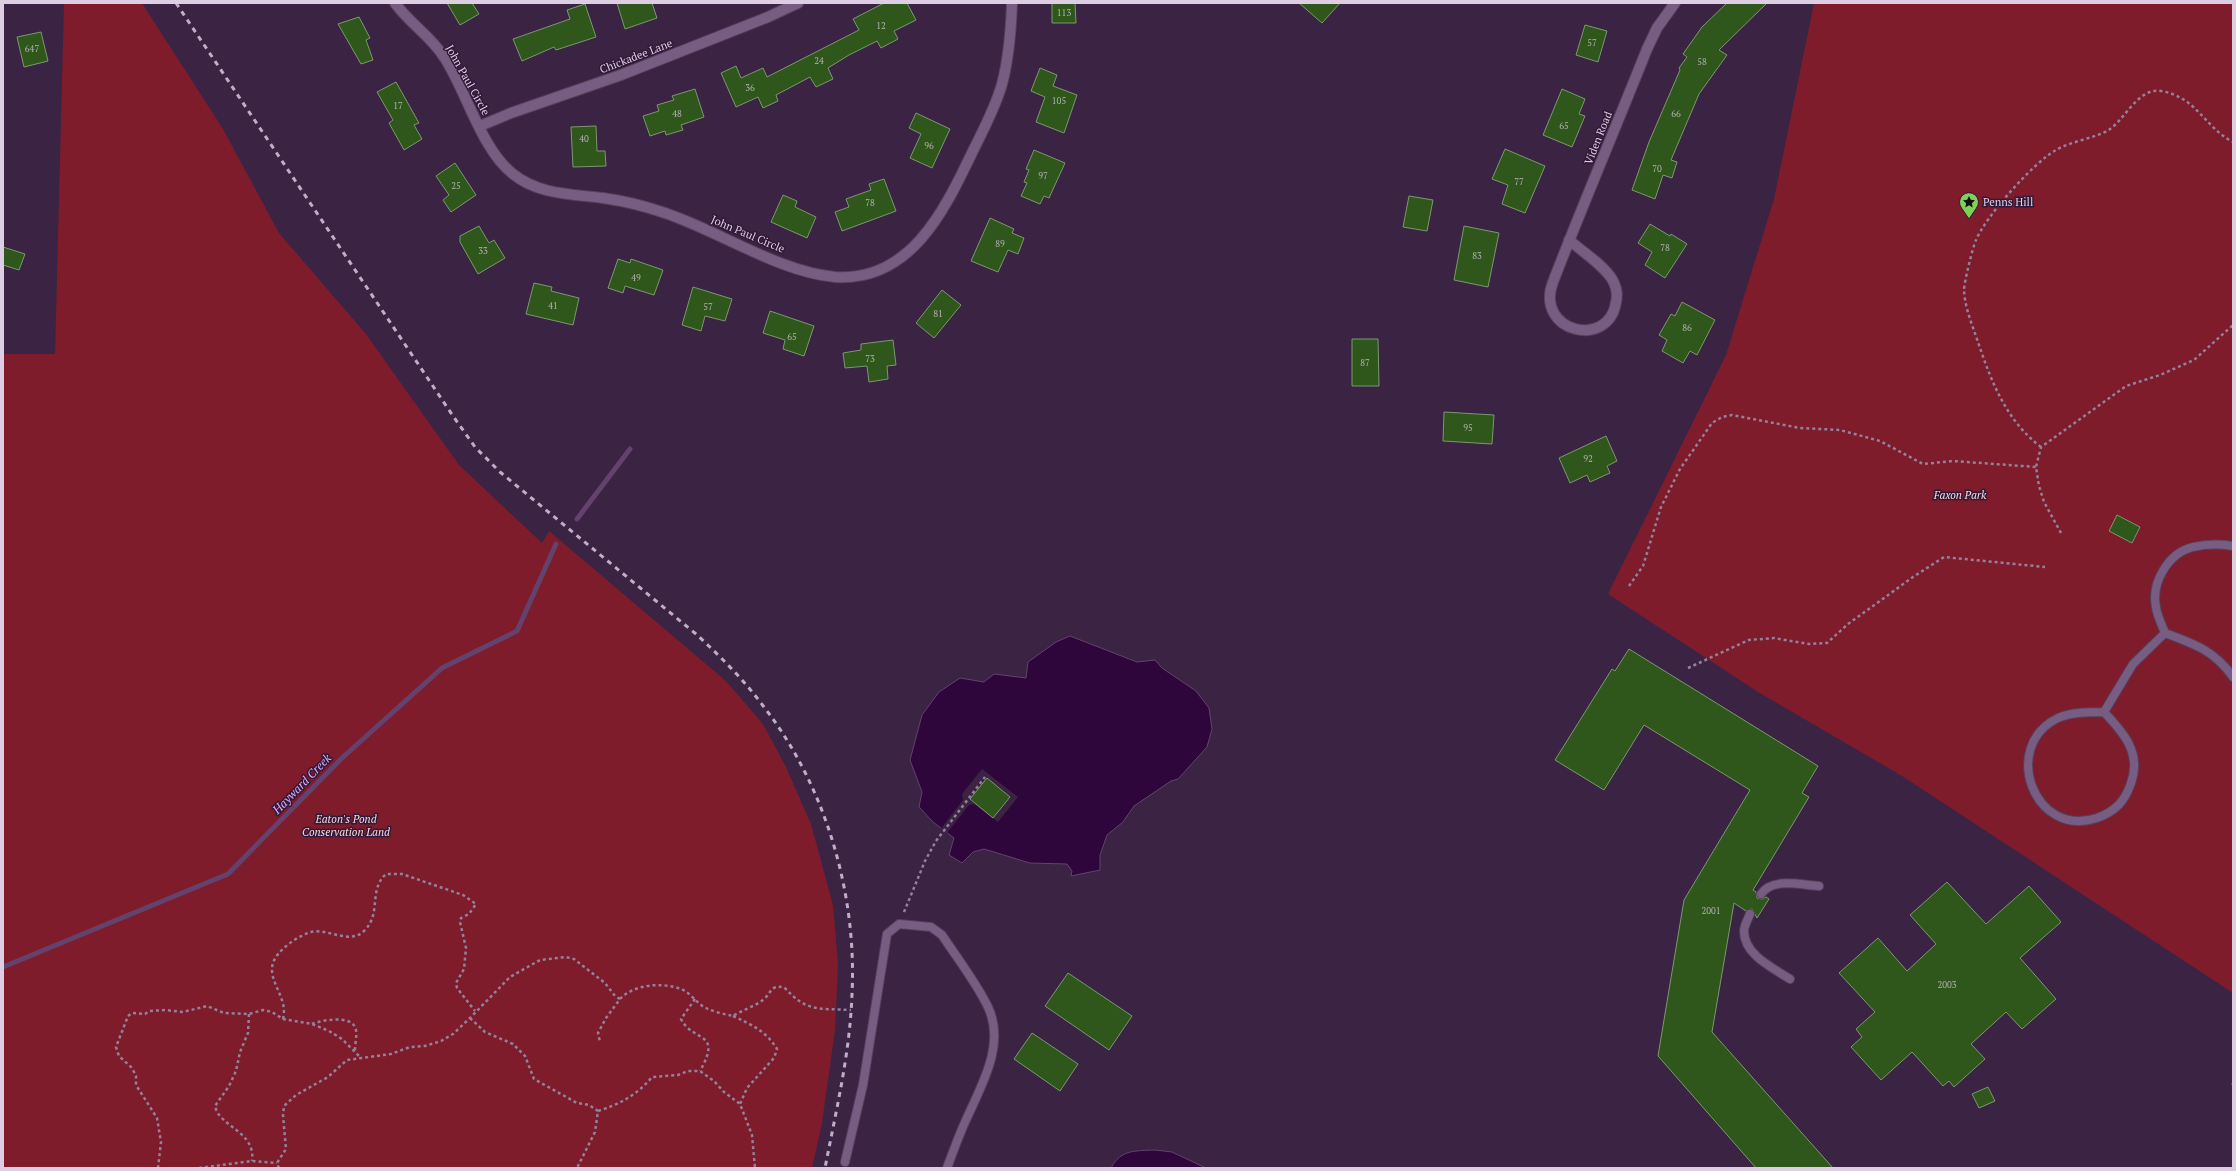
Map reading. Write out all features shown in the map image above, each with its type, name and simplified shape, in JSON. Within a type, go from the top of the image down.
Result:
[{"type":"street","name":"John Paul Circle","points":[[395,3],[407,19],[441,52],[494,151],[505,167],[518,178],[541,189],[631,203],[656,210],[681,218],[781,262],[810,272],[842,277],[861,275],[891,263],[909,250],[926,234],[946,205],[991,112],[1001,86],[1007,61],[1012,3]]},
{"type":"street","name":"Chickadee Lane","points":[[480,126],[511,113],[621,75],[768,17],[798,3]]},
{"type":"street","name":"Viden Road","points":[[1570,240],[1612,279],[1617,292],[1614,312],[1607,321],[1599,327],[1585,331],[1569,327],[1558,320],[1553,311],[1550,300],[1551,287],[1647,49],[1657,28],[1675,3]]},
{"type":"lane","points":[[2233,546],[2219,544],[2192,548],[2173,559],[2161,573],[2156,590],[2156,607],[2165,634],[2210,652],[2224,664],[2233,677]]},
{"type":"lane","points":[[2104,712],[2133,664],[2165,634]]},
{"type":"lane","points":[[2104,712],[2121,730],[2132,749],[2135,772],[2126,797],[2109,814],[2087,821],[2068,820],[2047,809],[2035,795],[2028,776],[2028,756],[2039,733],[2058,718],[2078,713],[2104,712]]},
{"type":"lane","points":[[1761,894],[1772,885],[1818,886]]},
{"type":"lane","points":[[1750,914],[1744,930],[1745,941],[1760,960],[1790,980]]},
{"type":"lane","points":[[845,1162],[863,1085],[887,934],[899,924],[931,927],[942,935],[988,1008],[993,1030],[992,1061],[988,1074],[966,1120],[947,1168]]},
{"type":"path","points":[[2041,447],[2031,439],[2011,417],[1992,383],[1968,310],[1964,289],[1975,240],[1988,220],[2016,186],[2055,150],[2109,130],[2145,93],[2159,90],[2177,96],[2196,108],[2219,135],[2233,142]]},
{"type":"path","points":[[2061,533],[2044,502],[2036,467],[2041,447],[2126,386],[2160,375],[2194,360],[2233,325]]},
{"type":"path","points":[[1629,586],[1643,566],[1661,507],[1680,469],[1712,422],[1722,417],[1732,415],[1800,428],[1840,430],[1880,441],[1923,464],[1953,461],[2036,467]]},
{"type":"path","points":[[1688,668],[1749,640],[1774,638],[1809,644],[1827,643],[1855,619],[1913,577],[1944,557],[2045,567]]},
{"type":"path","points":[[899,924],[925,862],[936,841],[986,777]]},
{"type":"path","points":[[283,1019],[285,1011],[284,1004],[272,976],[272,964],[277,954],[297,939],[312,932],[350,936],[364,932],[373,917],[376,904],[374,894],[378,885],[386,874],[402,874],[462,895],[476,904],[469,914],[461,918],[460,922],[466,948],[464,969],[456,983],[457,988],[474,1011]]},
{"type":"path","points":[[277,1163],[286,1149],[283,1115],[284,1106],[296,1095],[328,1077],[348,1060],[360,1057],[391,1054],[410,1047],[425,1046],[442,1041],[453,1034],[470,1018],[474,1011],[510,977],[540,960],[566,957],[574,959],[605,983],[615,996],[620,999]]},
{"type":"path","points":[[600,1042],[598,1033],[606,1018],[625,994],[642,986],[667,986],[682,989],[705,1008],[732,1016],[761,1030],[770,1038],[777,1049],[774,1058],[747,1088],[740,1104]]},
{"type":"path","points":[[732,1016],[764,999],[770,990],[776,987],[784,987],[794,998],[814,1008],[851,1010]]},
{"type":"path","points":[[695,999],[680,1019],[683,1024],[707,1042],[709,1047],[706,1060],[700,1072]]},
{"type":"path","points":[[158,1168],[161,1142],[157,1118],[136,1085],[136,1076],[132,1068],[119,1056],[116,1047],[128,1016],[132,1013],[145,1014],[149,1011],[183,1012],[207,1006],[224,1013],[249,1014],[263,1010],[272,1012],[283,1019],[312,1024],[342,1039],[355,1050],[360,1057]]},
{"type":"path","points":[[249,1014],[248,1033],[240,1052],[236,1071],[229,1086],[215,1106],[216,1112],[222,1120],[241,1132],[253,1153],[252,1161]]},
{"type":"path","points":[[470,1018],[485,1032],[512,1044],[525,1056],[534,1079],[577,1103],[589,1105],[598,1111]]},
{"type":"path","points":[[312,1024],[332,1019],[340,1019],[354,1026],[356,1031],[355,1050]]},
{"type":"path","points":[[598,1111],[629,1098],[652,1077],[678,1075],[688,1071],[700,1072],[740,1104],[752,1134],[755,1168]]},
{"type":"path","points":[[577,1168],[595,1132],[598,1111]]},
{"type":"path","points":[[199,1168],[252,1161],[277,1163]]},
{"type":"path","points":[[277,1163],[280,1168]]},
{"type":"green space","name":"Eaton's Pond Conservation Land","points":[[64,3],[142,3],[223,129],[279,233],[366,334],[459,465],[542,543],[549,531],[726,681],[763,724],[786,767],[811,824],[833,905],[838,965],[835,1030],[822,1123],[812,1168],[3,1168],[3,354],[55,354]]},
{"type":"green space","name":"Faxon Park","points":[[1814,3],[2233,3],[2233,993],[1902,776],[1758,692],[1608,594],[1726,355],[1774,199]]},
{"type":"shaded area","points":[[1070,636],[1137,662],[1155,660],[1162,668],[1196,691],[1209,708],[1212,729],[1207,747],[1178,779],[1171,781],[1134,806],[1123,822],[1107,835],[1100,855],[1100,870],[1071,876],[1072,871],[1067,864],[1030,863],[984,849],[973,852],[962,863],[949,855],[954,838],[933,822],[919,807],[922,792],[910,760],[922,715],[939,692],[960,678],[984,682],[994,674],[1026,678],[1028,662],[1056,642]]},
{"type":"shaded area","points":[[1155,1150],[1172,1152],[1206,1168],[1111,1168],[1119,1157],[1124,1154],[1135,1151]]},
{"type":"pier","points":[[982,769],[1018,797],[998,822],[974,804],[969,805],[946,834],[940,830],[963,800],[962,794]]},
{"type":"building","points":[[447,3],[472,3],[479,14],[460,25]]},
{"type":"building","points":[[617,3],[652,3],[657,18],[625,29]]},
{"type":"building","points":[[884,3],[907,3],[916,20],[894,31],[898,39],[881,48],[877,41],[849,55],[828,68],[833,79],[816,87],[810,77],[776,95],[778,101],[763,108],[758,97],[736,107],[721,73],[736,66],[741,78],[763,68],[767,77],[859,30],[853,19]]},
{"type":"building","points":[[1052,3],[1075,3],[1076,23],[1052,23]]},
{"type":"building","points":[[1299,3],[1340,3],[1322,23]]},
{"type":"building","points":[[1727,3],[1767,3],[1719,50],[1727,55],[1699,94],[1671,160],[1677,162],[1672,178],[1663,175],[1655,199],[1632,190],[1649,142],[1680,70],[1679,68],[1687,57],[1683,54],[1702,27]]},
{"type":"building","points":[[585,4],[596,37],[556,50],[554,47],[522,61],[513,39],[570,19],[567,10]]},
{"type":"building","points":[[359,17],[370,38],[366,40],[373,60],[361,64],[338,24]]},
{"type":"building","points":[[1585,25],[1607,31],[1598,62],[1576,55]]},
{"type":"building","points":[[41,32],[48,61],[24,67],[17,37]]},
{"type":"building","points":[[1040,68],[1057,75],[1053,86],[1077,95],[1064,133],[1036,122],[1045,97],[1031,91]]},
{"type":"building","points":[[396,82],[419,123],[414,125],[422,139],[404,150],[389,123],[393,120],[377,92]]},
{"type":"building","points":[[695,89],[704,117],[681,125],[683,130],[666,135],[665,131],[650,136],[643,116],[659,111],[657,105],[674,100],[672,96]]},
{"type":"building","points":[[1562,89],[1585,99],[1579,114],[1585,116],[1572,147],[1543,135]]},
{"type":"building","points":[[916,113],[950,129],[932,168],[910,158],[921,134],[909,128]]},
{"type":"building","points":[[596,126],[597,151],[605,151],[606,166],[573,167],[571,127]]},
{"type":"building","points":[[1505,149],[1545,166],[1525,213],[1502,204],[1508,185],[1492,179]]},
{"type":"building","points":[[1034,150],[1065,163],[1049,198],[1044,196],[1040,204],[1021,196],[1027,183],[1024,182],[1029,170],[1026,169]]},
{"type":"building","points":[[455,163],[476,195],[451,212],[443,200],[449,195],[436,176]]},
{"type":"building","points":[[884,179],[896,211],[842,231],[835,212],[849,207],[846,199],[871,190],[869,184]]},
{"type":"building","points":[[783,195],[797,201],[795,207],[816,217],[807,238],[771,222]]},
{"type":"building","points":[[1409,196],[1433,200],[1427,231],[1403,227]]},
{"type":"building","points":[[990,218],[1014,229],[1012,233],[1024,238],[1018,254],[1008,250],[998,272],[971,261]]},
{"type":"building","points":[[1650,224],[1687,244],[1665,278],[1645,265],[1652,252],[1638,243]]},
{"type":"building","points":[[479,226],[489,243],[494,240],[505,258],[478,274],[460,242],[460,236]]},
{"type":"building","points":[[1464,226],[1499,233],[1488,287],[1454,280]]},
{"type":"building","points":[[3,247],[25,254],[19,270],[3,265]]},
{"type":"building","points":[[618,259],[630,263],[631,259],[663,270],[654,295],[625,286],[623,293],[608,288]]},
{"type":"building","points":[[534,283],[552,287],[551,291],[579,298],[573,325],[526,314]]},
{"type":"building","points":[[693,287],[732,299],[725,321],[705,316],[701,331],[682,325]]},
{"type":"building","points":[[942,290],[961,305],[934,338],[916,323]]},
{"type":"building","points":[[1682,302],[1715,320],[1697,355],[1690,351],[1683,363],[1662,351],[1667,340],[1659,335],[1671,314],[1675,316]]},
{"type":"building","points":[[770,311],[814,326],[804,356],[783,349],[785,340],[763,333]]},
{"type":"building","points":[[1352,339],[1378,339],[1379,386],[1352,386]]},
{"type":"building","points":[[893,340],[896,365],[887,366],[888,379],[869,382],[867,366],[845,368],[843,353],[861,350],[861,344]]},
{"type":"building","points":[[1444,412],[1494,415],[1492,444],[1443,441]]},
{"type":"building","points":[[1606,436],[1617,461],[1607,466],[1610,473],[1590,482],[1587,475],[1570,483],[1559,458]]},
{"type":"building","points":[[2117,515],[2140,527],[2132,543],[2109,531]]},
{"type":"building","points":[[1629,649],[1818,766],[1802,793],[1809,797],[1753,890],[1756,892],[1757,898],[1762,899],[1766,897],[1769,899],[1757,918],[1752,909],[1746,911],[1734,903],[1712,1032],[1833,1168],[1756,1168],[1658,1056],[1684,900],[1750,790],[1644,725],[1604,790],[1555,760],[1612,669],[1615,671]]},
{"type":"building","points":[[987,778],[1010,797],[993,818],[970,799]]},
{"type":"building","points":[[1947,882],[1986,924],[2029,886],[2061,922],[2020,958],[2056,999],[2022,1029],[2006,1012],[1971,1044],[1985,1059],[1954,1087],[1949,1081],[1943,1086],[1912,1052],[1881,1080],[1851,1047],[1862,1037],[1856,1029],[1875,1012],[1839,973],[1878,938],[1907,971],[1936,944],[1910,915]]},
{"type":"building","points":[[1068,973],[1132,1016],[1109,1050],[1045,1006]]},
{"type":"building","points":[[1032,1033],[1078,1064],[1060,1091],[1014,1059]]},
{"type":"building","points":[[1988,1087],[1995,1101],[1979,1108],[1972,1094]]},
{"type":"waterway","name":"Hayward Creek","points":[[577,519],[630,449]]},
{"type":"waterway","name":"Hayward Creek","points":[[3,967],[228,874],[342,758],[442,668],[517,631],[556,544]]},
{"type":"railway","points":[[176,3],[475,447],[500,472],[696,634],[714,651],[740,678],[764,707],[786,738],[805,772],[833,843],[843,880],[849,918],[852,956],[851,1016],[842,1082],[825,1168]]},
{"type":"place","name":"Penns Hill","points":[[1969,219]]}]
